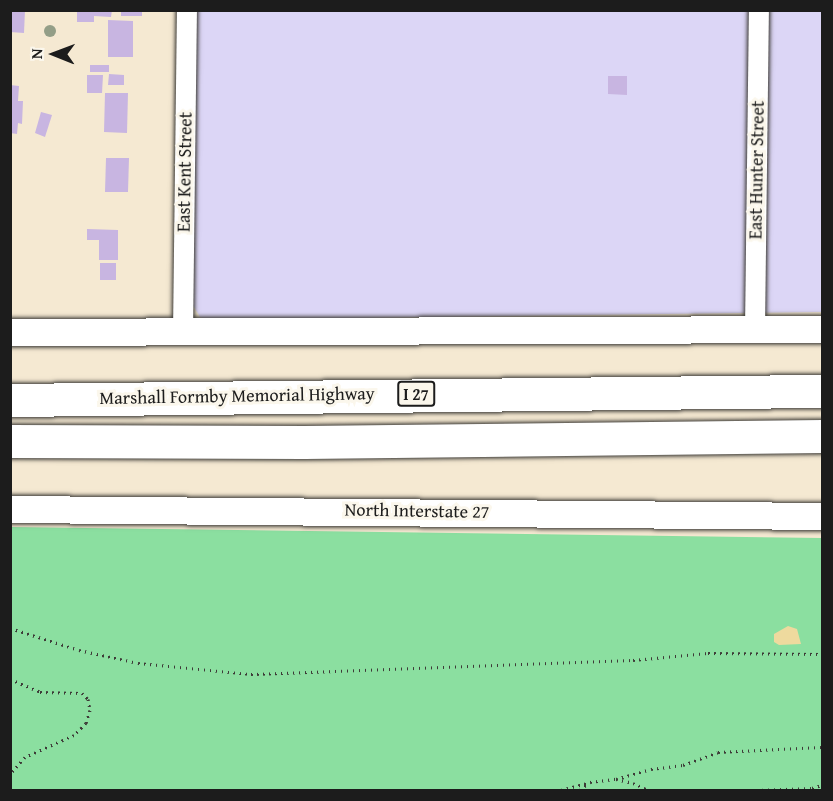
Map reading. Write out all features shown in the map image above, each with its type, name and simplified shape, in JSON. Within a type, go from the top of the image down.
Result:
[{"type":"highway","points":[[500,393],[822,372]]},
{"type":"highway","name":"Marshall Formby Memorial Highway","points":[[10,400],[822,391]]},
{"type":"highway","points":[[10,441],[304,442],[822,436]]},
{"type":"highway","points":[[673,438],[768,454],[822,458]]},
{"type":"main road","points":[[10,332],[822,329]]},
{"type":"main road","name":"North Interstate 27","points":[[10,509],[822,516]]},
{"type":"street","name":"East Kent Street","points":[[183,333],[187,10]]},
{"type":"street","name":"East Hunter Street","points":[[755,330],[759,10]]},
{"type":"path","points":[[10,628],[87,652],[126,661],[173,668],[251,674],[633,660],[708,653],[822,654]]},
{"type":"path","points":[[10,680],[40,692],[82,693],[88,699],[90,710],[86,723],[74,735],[25,756],[10,774]]},
{"type":"path","points":[[561,790],[651,769],[682,765],[718,752],[822,747]]},
{"type":"path","points":[[616,779],[648,790]]},
{"type":"path","points":[[580,790],[590,782]]},
{"type":"path","points":[[756,790],[812,788],[822,784]]},
{"type":"path","points":[[719,790],[726,790]]},
{"type":"shaded area","points":[[196,11],[822,11],[822,312],[207,320],[200,317],[191,302]]},
{"type":"green space","points":[[11,527],[822,538],[822,790],[11,790]]},
{"type":"sand","points":[[788,626],[797,629],[801,644],[779,645],[774,642],[774,634]]},
{"type":"building","points":[[10,10],[25,10],[24,33],[10,32]]},
{"type":"building","points":[[77,10],[112,10],[111,17],[94,16],[94,22],[77,22]]},
{"type":"building","points":[[121,10],[142,10],[142,16],[121,16]]},
{"type":"building","points":[[108,20],[133,21],[133,57],[108,57]]},
{"type":"building","points":[[90,65],[109,65],[109,72],[90,72]]},
{"type":"building","points":[[109,74],[124,75],[124,85],[108,85]]},
{"type":"building","points":[[87,75],[103,75],[102,93],[87,93]]},
{"type":"building","points":[[608,76],[627,76],[627,95],[608,94]]},
{"type":"building","points":[[10,85],[19,86],[18,101],[23,101],[22,124],[18,123],[17,134],[10,133]]},
{"type":"building","points":[[105,93],[128,93],[127,133],[104,132]]},
{"type":"building","points":[[41,112],[52,115],[45,137],[35,133]]},
{"type":"building","points":[[106,158],[129,158],[128,192],[105,192]]},
{"type":"building","points":[[87,229],[118,230],[118,260],[99,260],[99,240],[87,240]]},
{"type":"building","points":[[100,263],[116,263],[116,280],[100,280]]}]
